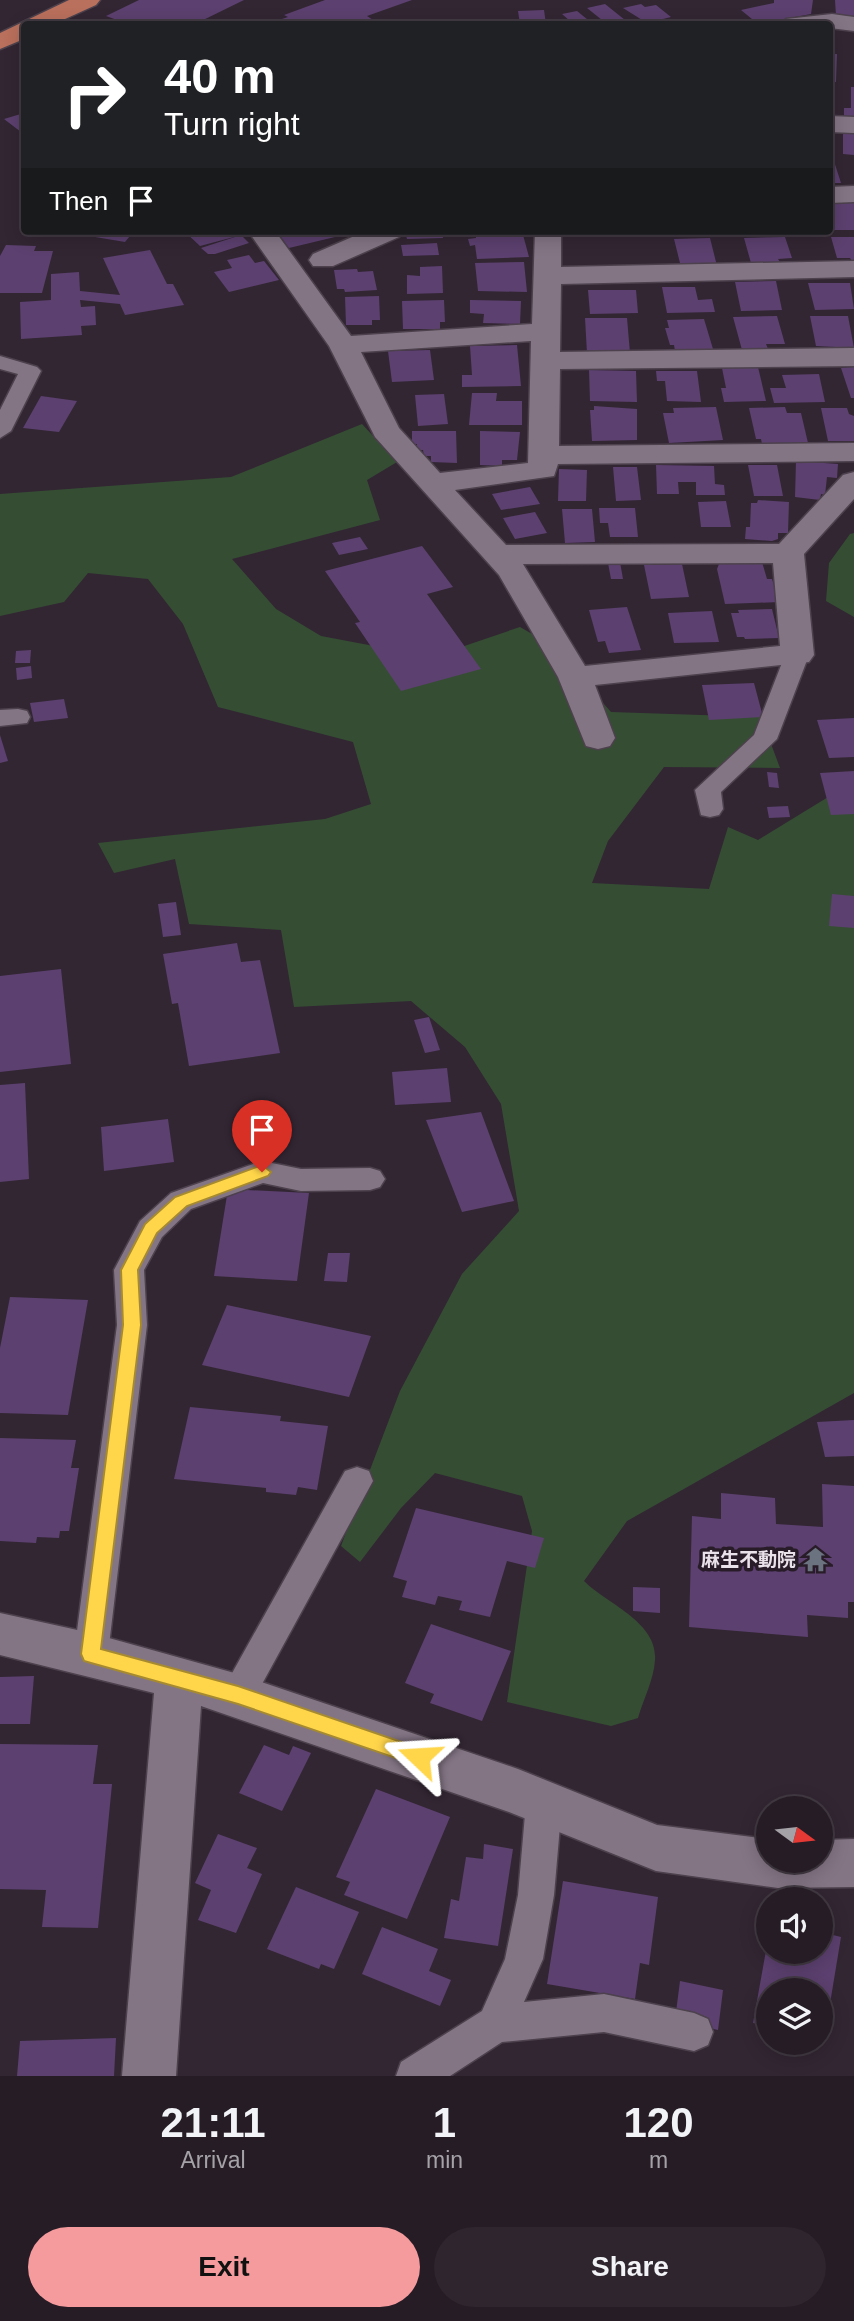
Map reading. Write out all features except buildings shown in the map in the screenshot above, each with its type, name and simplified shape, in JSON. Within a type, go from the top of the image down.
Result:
[{"type":"main road","points":[[42,21],[88,0]]},
{"type":"main road","points":[[0,42],[21,32]]},
{"type":"street","points":[[833,21],[854,24]]},
{"type":"street","points":[[833,124],[854,125]]},
{"type":"street","points":[[833,195],[854,194]]},
{"type":"street","points":[[264,235],[343,345],[386,431],[500,555],[575,677],[598,738]]},
{"type":"street","points":[[323,260],[381,235]]},
{"type":"street","points":[[434,483],[544,470],[548,235]]},
{"type":"street","points":[[549,276],[854,269]]},
{"type":"street","points":[[343,345],[546,332]]},
{"type":"street","points":[[547,361],[854,357]]},
{"type":"street","points":[[544,455],[854,452]]},
{"type":"street","points":[[500,555],[788,553],[854,481]]},
{"type":"street","points":[[575,677],[797,655],[788,553]]},
{"type":"street","points":[[0,1634],[91,1654],[238,1695],[544,1803],[656,1848],[778,1864],[854,1863]]},
{"type":"street","points":[[149,2076],[179,1678]]},
{"type":"lane","points":[[0,362],[30,370],[0,431]]},
{"type":"lane","points":[[710,809],[709,789],[765,739],[797,655]]},
{"type":"lane","points":[[91,1654],[132,1325],[129,1270],[151,1229],[181,1201],[262,1172],[301,1180],[370,1179]]},
{"type":"lane","points":[[238,1695],[357,1480]]},
{"type":"lane","points":[[496,2024],[524,1959],[536,1895],[544,1803]]},
{"type":"lane","points":[[415,2076],[496,2024],[604,2013],[694,2032]]},
{"type":"green space","points":[[362,424],[397,462],[367,480],[380,520],[232,559],[276,609],[321,636],[432,657],[520,627],[553,646],[611,712],[761,717],[780,768],[664,767],[608,841],[592,883],[709,889],[728,827],[758,840],[838,791],[854,792],[854,1393],[627,1521],[584,1581],[640,1624],[654,1647],[655,1660],[651,1682],[638,1718],[611,1726],[507,1702],[532,1531],[522,1496],[435,1473],[401,1508],[360,1562],[341,1546],[400,1391],[462,1274],[519,1211],[501,1104],[465,1047],[411,1001],[294,1007],[281,930],[189,924],[175,859],[114,873],[98,843],[325,819],[371,804],[353,742],[218,707],[183,624],[148,579],[88,573],[64,602],[0,616],[0,494],[231,477]]},
{"type":"green space","points":[[854,533],[854,617],[826,601],[829,563],[850,534]]},
{"type":"place","name":"麻生不動院","points":[[816,1559]]},
{"type":"route","points":[[262,1172],[181,1201],[151,1229],[129,1270],[132,1325],[91,1654],[238,1695],[419,1757]]}]
